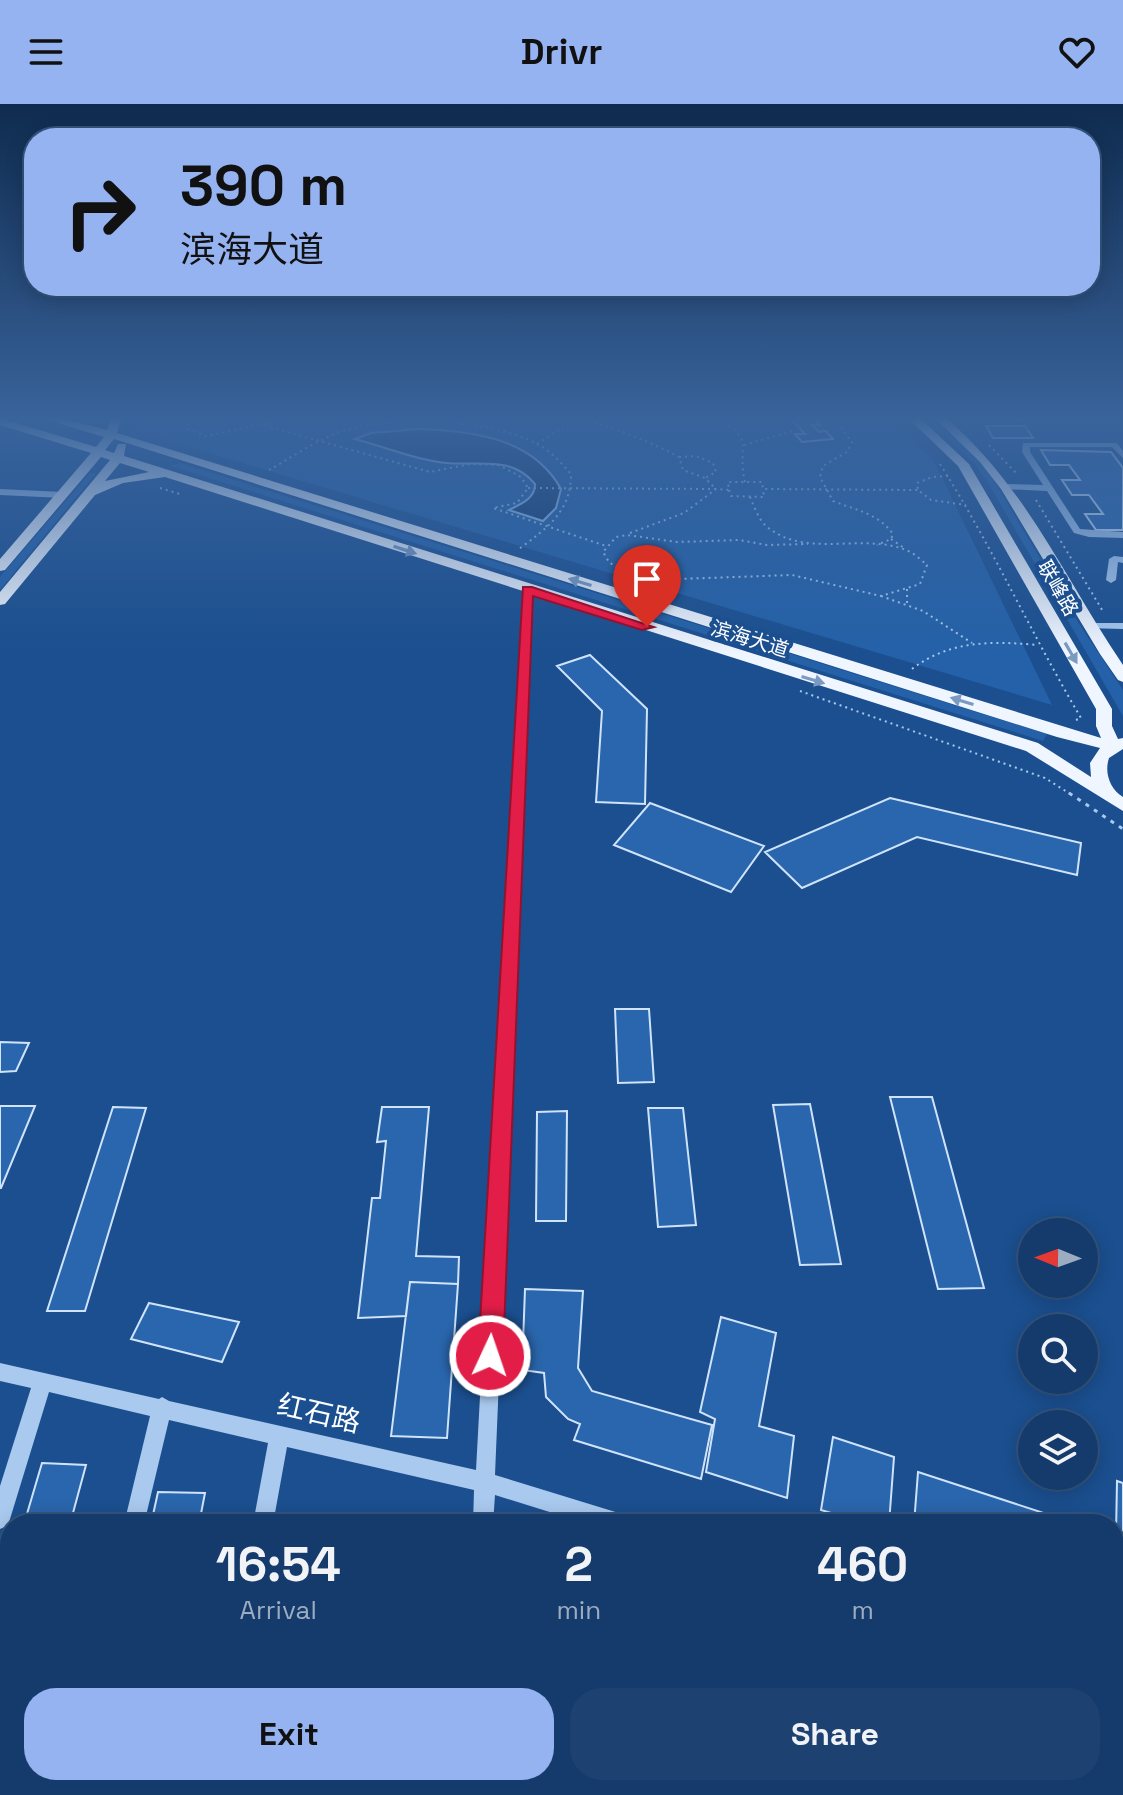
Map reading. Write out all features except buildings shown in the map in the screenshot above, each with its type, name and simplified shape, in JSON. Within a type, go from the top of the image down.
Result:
[{"type":"main road","points":[[0,567],[62,496]]},
{"type":"main road","points":[[0,601],[87,496]]},
{"type":"main road","name":"滨海大道","points":[[240,496],[527,590],[1032,747],[1123,805]]},
{"type":"main road","name":"滨海大道","points":[[305,496],[1037,724],[1118,745]]},
{"type":"main road","name":"联峰路","points":[[981,496],[1104,709],[1104,726],[1118,745]]},
{"type":"main road","name":"联峰路","points":[[1012,496],[1123,677]]},
{"type":"main road","points":[[1118,745],[1101,755],[1096,766],[1104,787],[1123,805]]},
{"type":"street","points":[[1055,496],[1077,531],[1123,535]]},
{"type":"street","points":[[1111,580],[1114,559],[1123,560]]},
{"type":"street","points":[[483,1514],[527,590]]},
{"type":"street","points":[[1089,626],[1123,626]]},
{"type":"street","name":"红石路","points":[[0,1372],[484,1482],[589,1514]]},
{"type":"street","points":[[2,1514],[42,1383]]},
{"type":"street","points":[[136,1514],[162,1407]]},
{"type":"street","points":[[265,1514],[279,1434]]},
{"type":"path","points":[[523,496],[517,503],[493,508],[606,546]]},
{"type":"path","points":[[512,553],[550,526],[564,510],[569,496]]},
{"type":"path","points":[[707,496],[684,513],[616,537],[603,552],[609,562],[626,574],[650,580],[675,581],[746,574],[792,575],[907,605],[946,624],[972,643]]},
{"type":"path","points":[[731,496],[764,496]]},
{"type":"path","points":[[829,496],[833,501],[871,514],[887,524],[893,534],[891,539]]},
{"type":"path","points":[[926,496],[931,500],[966,505]]},
{"type":"path","points":[[961,496],[1038,645],[1081,718],[1066,722]]},
{"type":"path","points":[[750,497],[758,520],[783,537],[808,544]]},
{"type":"path","points":[[627,535],[677,542],[739,540],[767,545],[876,545],[905,549]]},
{"type":"path","points":[[876,545],[891,539]]},
{"type":"path","points":[[881,596],[920,584],[927,565],[891,539]]},
{"type":"path","points":[[907,589],[907,605]]},
{"type":"path","points":[[906,675],[921,661],[972,643],[1038,645]]},
{"type":"path","points":[[794,689],[1045,778],[1123,829]]},
{"type":"shaded area","points":[[70,496],[77,496],[0,590],[0,577]]},
{"type":"shaded area","points":[[266,496],[285,496],[1047,734],[1043,741]]},
{"type":"shaded area","points":[[352,496],[951,496],[1052,705]]},
{"type":"shaded area","points":[[531,496],[559,496],[556,508],[543,521],[509,510]]},
{"type":"shaded area","points":[[996,496],[1003,496],[1076,619],[1123,690],[1123,716]]},
{"type":"route","points":[[490,1356],[527,590],[647,627]]}]
